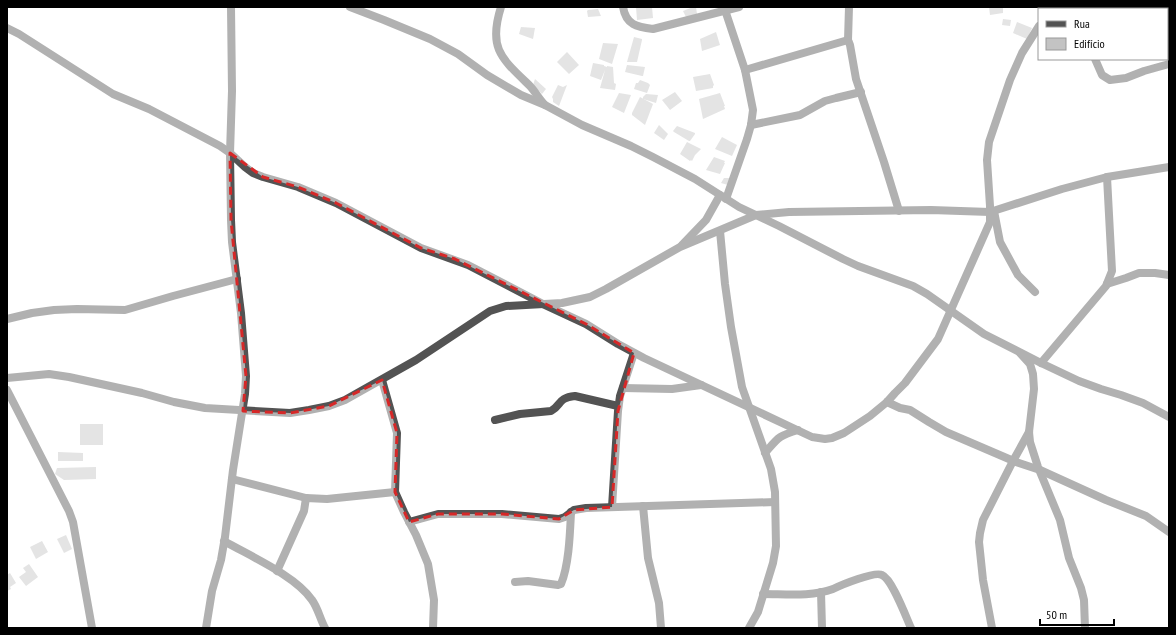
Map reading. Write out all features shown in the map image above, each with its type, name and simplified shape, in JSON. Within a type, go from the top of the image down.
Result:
[{"type":"street","points":[[206,628],[212,591],[221,560],[233,470],[243,411],[246,376],[231,220],[231,7]]},
{"type":"street","points":[[350,7],[430,40],[458,54],[487,75],[521,94],[582,125],[659,160],[695,179],[739,207],[848,261],[914,286],[984,334],[1041,363],[1079,381],[1143,403],[1169,417]]},
{"type":"street","points":[[501,7],[496,23],[496,40],[502,58],[512,70],[530,86],[545,105]]},
{"type":"street","points":[[623,7],[624,13],[629,22],[644,28],[653,29],[724,9],[739,7]]},
{"type":"street","points":[[849,7],[848,40],[856,79],[899,211]]},
{"type":"street","points":[[680,247],[706,220],[723,197],[751,125],[753,110],[745,70],[724,9]]},
{"type":"street","points":[[7,28],[114,94],[149,109],[220,146],[245,167],[258,175],[298,187],[336,203],[421,248],[455,259],[468,265],[543,304],[586,324],[634,353],[819,439],[832,438],[870,416],[888,402],[904,384],[938,339],[990,222],[992,211]]},
{"type":"street","points":[[1035,292],[1018,275],[1000,242],[992,211],[987,160],[989,142],[1010,80],[1022,53],[1038,28]]},
{"type":"street","points":[[745,70],[848,40]]},
{"type":"street","points":[[1095,60],[1102,75],[1110,80],[1126,78],[1169,64]]},
{"type":"street","points":[[751,125],[800,115],[825,102],[861,92]]},
{"type":"street","points":[[7,378],[49,374],[142,392],[191,406],[290,414],[329,406],[345,400],[416,360],[490,311],[510,306],[562,303],[590,297],[606,290],[680,247],[756,215],[789,212],[931,210],[992,211],[1062,189],[1107,177],[1169,167]]},
{"type":"street","points":[[1041,363],[1107,284],[1112,271],[1107,177]]},
{"type":"street","points":[[720,231],[731,327],[742,387],[774,483],[776,546],[773,563],[758,612],[749,628]]},
{"type":"street","points":[[1107,284],[1139,273],[1169,275]]},
{"type":"street","points":[[7,319],[54,310],[125,310],[237,279]]},
{"type":"street","points":[[1017,350],[1030,364],[1033,374],[1034,389],[1029,432],[1030,442],[1060,520],[1069,558],[1081,588],[1084,600],[1085,628]]},
{"type":"street","points":[[612,507],[618,406],[634,353]]},
{"type":"street","points":[[382,380],[397,433],[395,492],[428,564],[434,600],[432,628]]},
{"type":"street","points":[[623,388],[672,389],[702,385]]},
{"type":"street","points":[[7,390],[69,511],[73,522],[92,628]]},
{"type":"street","points":[[495,420],[520,414],[551,411],[554,410],[563,400],[575,396],[618,406]]},
{"type":"street","points":[[888,402],[900,408],[910,410],[946,432],[1013,461],[1040,470],[1106,500],[1146,516],[1169,532]]},
{"type":"street","points":[[765,453],[777,438],[798,430]]},
{"type":"street","points":[[992,628],[983,580],[979,542],[980,533],[983,520],[1029,432]]},
{"type":"street","points":[[232,479],[306,498],[326,499],[395,492]]},
{"type":"street","points":[[277,571],[304,511],[306,498]]},
{"type":"street","points":[[409,522],[438,514],[502,514],[559,519],[565,517],[574,510],[586,508],[775,502]]},
{"type":"street","points":[[643,506],[648,558],[652,568],[659,603],[661,628]]},
{"type":"street","points":[[515,582],[528,580],[558,585],[561,584],[564,577],[569,543],[571,512]]},
{"type":"street","points":[[224,541],[277,571],[303,589],[313,600],[325,628]]},
{"type":"street","points":[[763,594],[816,593],[872,575],[884,575],[891,585],[910,628]]},
{"type":"street","points":[[821,592],[822,628]]},
{"type":"highlighted area","points":[[230,153],[263,177],[298,187],[336,203],[421,248],[455,259],[586,324],[634,353],[618,411],[612,507],[574,510],[559,519],[502,514],[438,514],[409,522],[395,492],[397,433],[382,380],[329,406],[290,413],[243,411],[246,376],[231,220]]},
{"type":"building","points":[[636,7],[652,7],[653,18],[637,20]]},
{"type":"building","points":[[696,7],[697,14],[686,17],[683,11]]},
{"type":"building","points":[[989,7],[1003,7],[1003,13],[990,15]]},
{"type":"building","points":[[598,9],[601,16],[588,17],[588,10]]},
{"type":"building","points":[[1003,19],[1011,20],[1010,26],[1002,25]]},
{"type":"building","points":[[1017,22],[1032,28],[1027,39],[1013,33]]},
{"type":"building","points":[[521,27],[535,28],[533,39],[519,34]]},
{"type":"building","points":[[716,32],[720,45],[702,51],[700,39]]},
{"type":"building","points":[[634,37],[642,39],[637,62],[627,62]]},
{"type":"building","points":[[603,43],[618,44],[612,64],[599,59]]},
{"type":"building","points":[[567,52],[579,65],[569,74],[557,62]]},
{"type":"building","points":[[593,63],[613,67],[614,83],[616,84],[615,90],[600,88],[605,70],[601,80],[590,76]]},
{"type":"building","points":[[627,65],[645,67],[643,76],[625,72]]},
{"type":"building","points":[[710,74],[714,85],[713,88],[696,91],[693,77]]},
{"type":"building","points":[[535,79],[546,89],[542,94],[533,85]]},
{"type":"building","points":[[640,80],[650,85],[647,93],[634,89],[636,83]]},
{"type":"building","points":[[558,85],[563,87],[567,85],[559,106],[553,102],[552,97]]},
{"type":"building","points":[[675,92],[682,101],[670,110],[662,100]]},
{"type":"building","points":[[619,93],[631,95],[624,113],[612,107]]},
{"type":"building","points":[[720,93],[725,109],[703,119],[699,99]]},
{"type":"building","points":[[646,94],[658,95],[656,103],[643,99]]},
{"type":"building","points":[[640,97],[653,104],[645,125],[632,115]]},
{"type":"building","points":[[659,125],[668,134],[664,140],[654,133]]},
{"type":"building","points":[[677,126],[695,133],[690,141],[673,131]]},
{"type":"building","points":[[722,137],[737,145],[732,156],[715,149]]},
{"type":"building","points":[[687,142],[701,149],[692,161],[680,154]]},
{"type":"building","points":[[714,157],[725,161],[720,174],[706,170]]},
{"type":"building","points":[[724,178],[730,178],[728,185],[721,183]]},
{"type":"building","points":[[80,424],[103,424],[103,445],[80,445]]},
{"type":"building","points":[[58,452],[83,453],[83,461],[58,461]]},
{"type":"building","points":[[96,467],[96,479],[64,480],[55,474],[57,468]]},
{"type":"building","points":[[66,535],[72,549],[64,553],[57,539]]},
{"type":"building","points":[[42,541],[48,552],[36,559],[30,547]]},
{"type":"building","points":[[29,564],[38,577],[26,586],[19,577],[26,572],[23,568]]},
{"type":"building","points":[[10,573],[16,583],[7,591],[7,575]]}]
